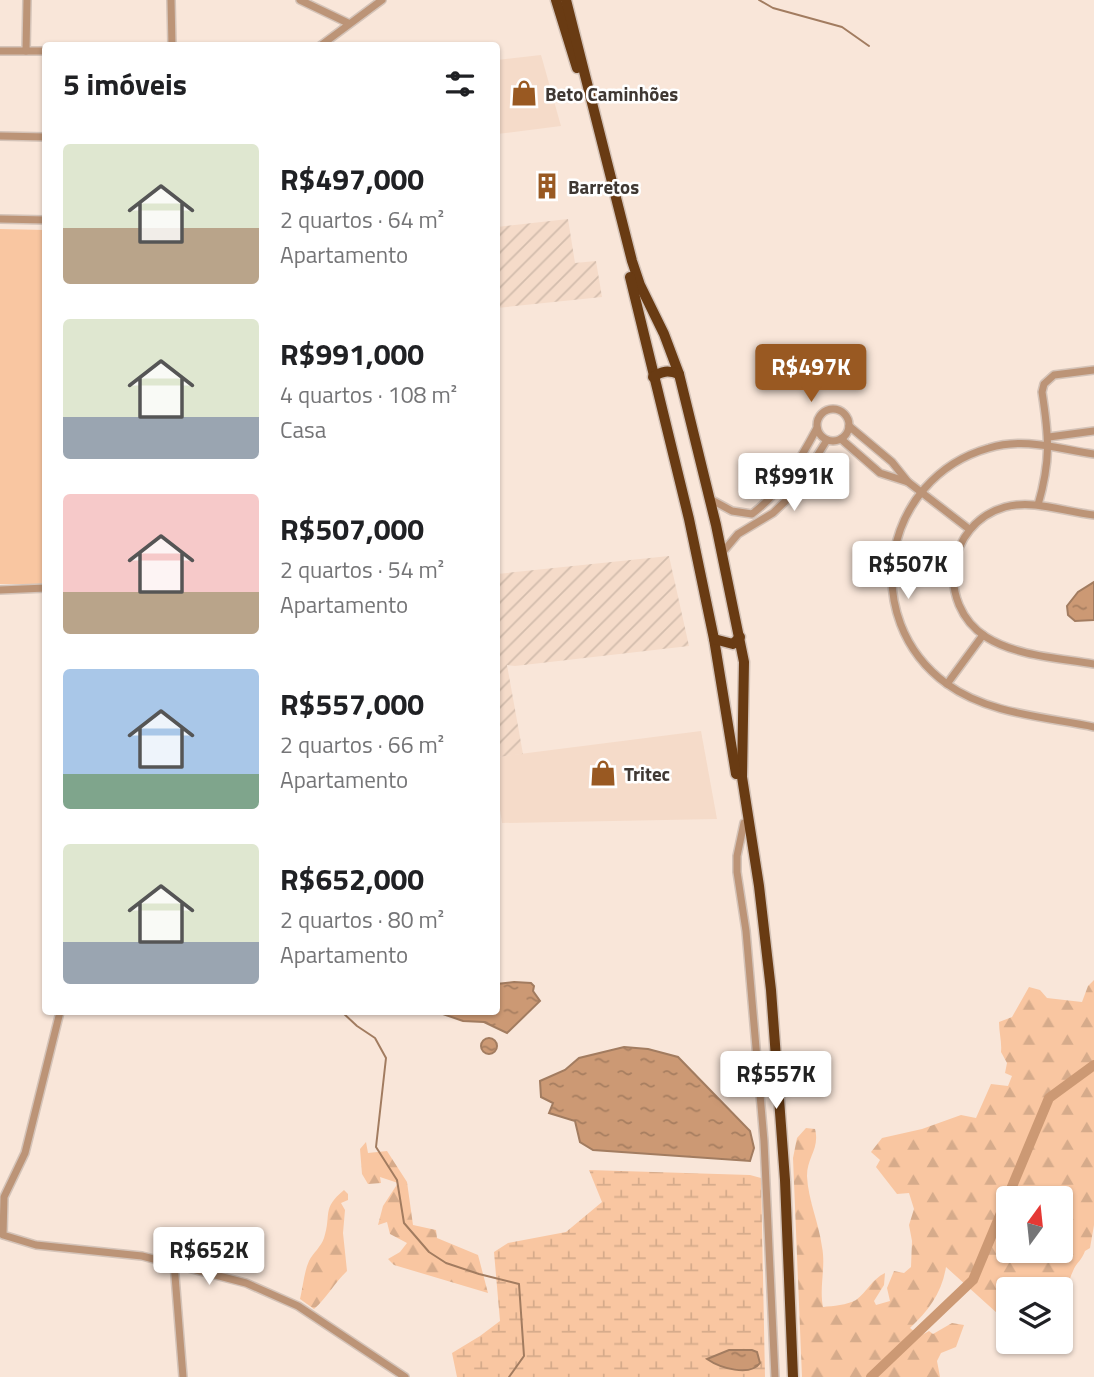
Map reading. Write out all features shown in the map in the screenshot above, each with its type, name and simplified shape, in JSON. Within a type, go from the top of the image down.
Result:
[{"type":"highway","points":[[556,0],[590,113],[689,519],[714,639],[761,936],[776,1108],[790,1377]]},
{"type":"highway","points":[[566,0],[632,261],[679,374],[740,637],[745,682],[742,777],[759,886],[771,990],[785,1180],[790,1377]]},
{"type":"highway","points":[[653,377],[667,371],[679,374]]},
{"type":"highway","points":[[714,639],[733,644],[740,637]]},
{"type":"street","points":[[26,51],[27,0]]},
{"type":"street","points":[[171,0],[172,42]]},
{"type":"street","points":[[300,0],[348,23]]},
{"type":"street","points":[[325,42],[382,0]]},
{"type":"street","points":[[0,51],[42,51]]},
{"type":"street","points":[[0,136],[42,137]]},
{"type":"street","points":[[0,219],[42,220]]},
{"type":"street","points":[[1038,505],[1046,474],[1049,441],[1042,392],[1045,381],[1054,376],[1094,370]]},
{"type":"street","points":[[707,497],[732,511],[752,513],[785,481],[817,428],[821,414],[832,409],[842,412],[849,426],[841,439],[834,441],[827,440],[817,428]]},
{"type":"street","points":[[849,426],[892,461],[908,482],[970,529]]},
{"type":"street","points":[[1094,431],[1049,441],[1012,444],[975,453],[948,467],[922,492],[907,512],[896,540],[891,570],[893,599],[901,627],[925,664],[947,684],[972,699],[999,708],[1094,727]]},
{"type":"street","points":[[841,439],[880,473],[908,482]]},
{"type":"street","points":[[722,553],[738,534],[773,513],[793,494],[827,440]]},
{"type":"street","points":[[1049,441],[1094,454]]},
{"type":"street","points":[[1094,515],[1038,505],[1014,505],[998,509],[970,529],[955,557],[953,573],[954,589],[962,611],[983,635],[996,643],[1018,650],[1094,664]]},
{"type":"street","points":[[0,590],[42,588]]},
{"type":"street","points":[[947,684],[983,635]]},
{"type":"street","points":[[744,823],[737,856],[737,872],[746,931],[764,1141],[775,1377]]},
{"type":"street","points":[[59,1015],[25,1153],[4,1197],[3,1236],[36,1245],[142,1256],[246,1283],[299,1306],[405,1377]]},
{"type":"street","points":[[174,1263],[183,1377]]},
{"type":"shaded area","name":"Beto Caminhões","points":[[541,55],[561,126],[500,134],[500,60]]},
{"type":"shaded area","points":[[568,219],[575,263],[596,261],[602,297],[500,308],[500,227]]},
{"type":"shaded area","points":[[669,556],[689,646],[507,665],[523,754],[500,757],[500,574]]},
{"type":"shaded area","name":"Tritec","points":[[701,731],[717,819],[502,823],[500,757]]},
{"type":"green space","points":[[0,229],[42,230],[42,584],[0,584]]},
{"type":"green space","points":[[1094,980],[1094,1225],[1090,1248],[1085,1251],[1070,1277],[996,1277],[996,1312],[946,1267],[933,1301],[910,1328],[920,1336],[929,1331],[933,1334],[952,1323],[964,1325],[956,1347],[941,1353],[937,1361],[940,1377],[802,1377],[793,1158],[797,1138],[806,1128],[815,1129],[815,1148],[807,1176],[823,1254],[823,1307],[856,1300],[885,1273],[884,1285],[874,1301],[876,1305],[890,1301],[887,1288],[894,1271],[904,1273],[911,1267],[912,1241],[909,1225],[914,1209],[909,1193],[897,1194],[876,1167],[880,1160],[871,1152],[882,1138],[922,1129],[961,1115],[976,1118],[991,1084],[1008,1086],[1012,1076],[1005,1073],[1007,1063],[1001,1052],[999,1022],[1012,1017],[1029,987],[1040,990],[1047,998],[1082,1002],[1088,986]]},
{"type":"green space","points":[[366,1142],[368,1153],[387,1151],[407,1182],[413,1225],[436,1230],[437,1238],[478,1255],[488,1293],[394,1265],[388,1259],[400,1252],[407,1243],[390,1234],[387,1222],[378,1225],[383,1206],[398,1183],[380,1177],[381,1183],[368,1184],[362,1174],[360,1149]]},
{"type":"green space","points":[[589,1170],[750,1175],[761,1178],[765,1377],[457,1377],[452,1353],[500,1321],[494,1252],[508,1243],[566,1232],[602,1202]]},
{"type":"green space","points":[[344,1190],[348,1194],[348,1200],[341,1203],[345,1210],[343,1233],[347,1271],[314,1309],[300,1299],[306,1270],[324,1238],[332,1202]]},
{"type":"water","points":[[1094,582],[1094,620],[1075,621],[1068,615],[1067,606],[1078,592]]},
{"type":"water","points":[[531,983],[540,1001],[507,1033],[484,1022],[463,1021],[446,1015],[500,1015],[500,984]]},
{"type":"water","points":[[489,1038],[495,1040],[495,1052],[489,1054],[483,1052],[481,1046],[483,1040]]},
{"type":"water","points":[[624,1047],[648,1049],[678,1057],[750,1131],[754,1148],[750,1161],[593,1150],[580,1142],[575,1121],[549,1113],[553,1103],[541,1097],[540,1081],[565,1070],[579,1058]]},
{"type":"water","points":[[729,1350],[757,1352],[760,1363],[749,1370],[742,1370],[727,1368],[707,1359]]},
{"type":"waterway","points":[[759,0],[773,8],[842,27],[869,46]]},
{"type":"waterway","points":[[345,1015],[375,1038],[386,1058],[376,1147],[397,1180],[404,1223],[429,1252],[446,1263],[519,1284],[524,1356],[509,1377]]},
{"type":"waterway","points":[[871,1377],[973,1280],[1049,1098],[1094,1065]]},
{"type":"place","name":"Beto Caminhões","points":[[524,93]]},
{"type":"place","name":"Barretos","points":[[547,186]]},
{"type":"place","name":"Tritec","points":[[603,773]]}]
